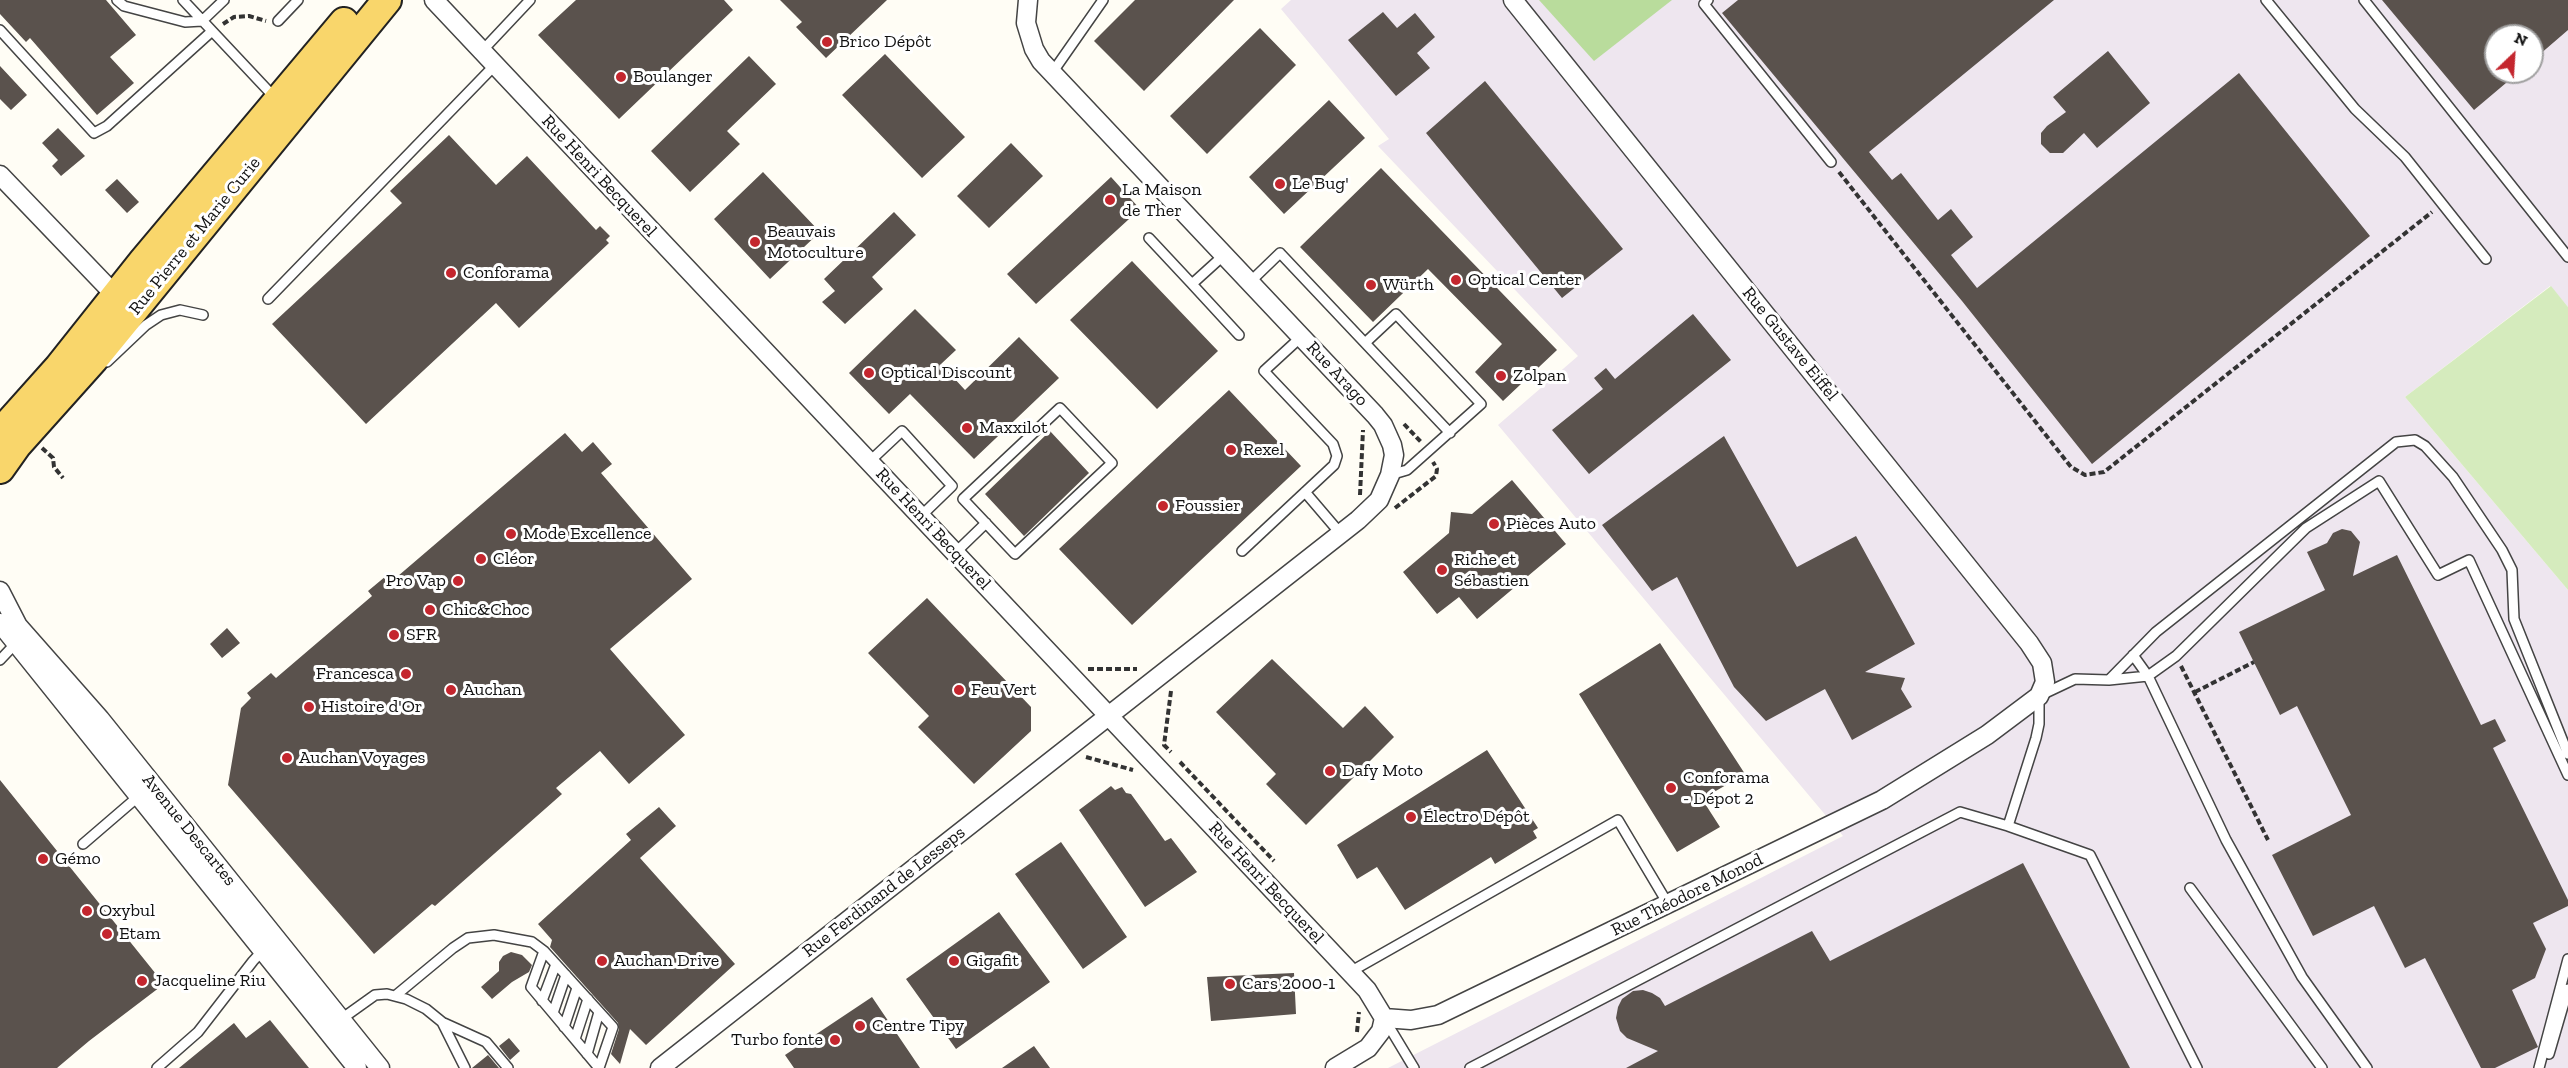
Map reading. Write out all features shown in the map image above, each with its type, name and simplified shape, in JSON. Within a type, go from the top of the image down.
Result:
[{"type":"main road","name":"Rue Pierre et Marie Curie","points":[[0,469],[17,445],[77,379],[128,299],[278,100],[363,0]]},
{"type":"main road","name":"Rue Pierre et Marie Curie","points":[[0,433],[59,367],[128,299],[387,0]]},
{"type":"street","name":"Rue Henri Becquerel","points":[[434,0],[1350,972],[1375,1000],[1384,1018]]},
{"type":"street","name":"Rue Henri Becquerel","points":[[446,0],[479,48]]},
{"type":"street","name":"Rue Arago","points":[[1028,0],[1026,23],[1028,35],[1041,61],[1383,425],[1389,435],[1394,455],[1390,475],[1379,500],[1335,527],[1108,716]]},
{"type":"street","name":"Rue Gustave Eiffel","points":[[1513,0],[2029,643],[2042,663],[2045,673],[2043,690],[2039,696]]},
{"type":"street","points":[[0,174],[128,299]]},
{"type":"street","name":"Avenue Descartes","points":[[0,591],[18,626],[93,711],[145,790]]},
{"type":"street","name":"Avenue Descartes","points":[[0,623],[145,790],[334,1025],[380,1068]]},
{"type":"street","name":"Rue Théodore Monod","points":[[1384,1018],[1411,1020],[1438,1015],[1902,789],[1965,750],[2039,696]]},
{"type":"street","name":"Rue Ferdinand de Lesseps","points":[[660,1068],[1108,716]]},
{"type":"street","points":[[1335,1068],[1368,1048],[1381,1031],[1384,1018]]},
{"type":"street","name":"Avenue Descartes","points":[[334,1025],[357,1068]]},
{"type":"lane","points":[[117,0],[124,6],[185,22],[202,21],[225,0]]},
{"type":"lane","points":[[183,0],[278,100]]},
{"type":"lane","points":[[278,21],[298,0]]},
{"type":"lane","points":[[479,48],[530,0]]},
{"type":"lane","points":[[1052,73],[1103,0]]},
{"type":"lane","points":[[1708,0],[1704,3],[1831,162]]},
{"type":"lane","points":[[2266,0],[2355,109],[2405,157],[2486,259]]},
{"type":"lane","points":[[2364,0],[2568,257]]},
{"type":"lane","points":[[0,30],[94,133],[107,126],[211,32]]},
{"type":"lane","points":[[268,299],[495,65]]},
{"type":"lane","points":[[1149,238],[1239,334]]},
{"type":"lane","points":[[1250,282],[1280,253],[1450,433]]},
{"type":"lane","points":[[1192,284],[1224,255]]},
{"type":"lane","points":[[77,379],[114,357],[146,325],[161,315],[180,310],[203,315]]},
{"type":"lane","points":[[1365,343],[1396,314],[1481,404],[1407,470],[1390,475]]},
{"type":"lane","points":[[1242,551],[1334,465],[1338,452],[1264,371],[1301,337]]},
{"type":"lane","points":[[1060,408],[1112,463],[1015,554],[986,523],[963,499],[1060,408]]},
{"type":"lane","points":[[869,462],[902,431],[952,486],[921,516]]},
{"type":"lane","points":[[2109,680],[2156,632],[2396,442],[2415,440],[2425,446],[2453,477],[2502,550],[2512,570],[2514,619],[2568,754]]},
{"type":"lane","points":[[2008,826],[2036,738],[2039,724],[2039,696],[2075,679],[2109,680],[2148,676],[2176,656],[2306,528],[2379,481],[2438,575],[2469,560],[2568,775]]},
{"type":"lane","points":[[1305,492],[1335,527]]},
{"type":"lane","points":[[955,553],[986,523]]},
{"type":"lane","points":[[0,660],[16,643]]},
{"type":"lane","points":[[2133,655],[2148,676],[2241,868],[2302,977],[2367,1068]]},
{"type":"lane","points":[[83,844],[145,790]]},
{"type":"lane","points":[[1470,1068],[1960,812],[2090,855],[2197,1068]]},
{"type":"lane","points":[[1350,972],[1618,820],[1668,904]]},
{"type":"lane","points":[[2190,888],[2322,1068]]},
{"type":"lane","points":[[395,996],[453,948],[477,936],[517,938],[532,942],[544,951],[613,1027],[599,1068]]},
{"type":"lane","points":[[157,1068],[198,1032],[269,945]]},
{"type":"lane","points":[[544,951],[531,987],[599,1068]]},
{"type":"lane","points":[[2540,1068],[2568,959]]},
{"type":"lane","points":[[542,1001],[556,964]]},
{"type":"lane","points":[[553,1013],[566,975]]},
{"type":"lane","points":[[564,1027],[577,988]]},
{"type":"lane","points":[[2546,1068],[2568,989]]},
{"type":"lane","points":[[334,1025],[375,995],[395,996],[417,1003],[442,1022],[486,1042],[508,1068]]},
{"type":"lane","points":[[575,1039],[588,999]]},
{"type":"lane","points":[[587,1054],[599,1012]]},
{"type":"lane","points":[[1384,1018],[1414,1068]]},
{"type":"lane","points":[[442,1022],[465,1068]]},
{"type":"path","points":[[211,32],[234,17],[249,16],[264,22],[270,19],[278,21]]},
{"type":"path","points":[[1831,162],[2071,467],[2085,475],[2104,472],[2442,204]]},
{"type":"path","points":[[1335,527],[1360,496],[1364,425]]},
{"type":"path","points":[[34,454],[41,447],[53,459],[54,466],[63,478]]},
{"type":"path","points":[[2176,656],[2268,840]]},
{"type":"path","points":[[2195,692],[2254,662]]},
{"type":"path","points":[[1171,683],[1164,745],[1277,865]]},
{"type":"path","points":[[1355,1039],[1359,1014],[1357,1002]]},
{"type":"shaded area","points":[[1291,0],[2568,0],[2568,307],[2550,286],[2405,397],[2568,590],[2568,1068],[1388,1068],[1843,836],[1498,425],[1578,356],[1378,146],[1389,139],[1281,9]]},
{"type":"green space","points":[[1539,0],[1672,0],[1594,61]]},
{"type":"green space","points":[[2551,286],[2568,307],[2568,590],[2405,397]]},
{"type":"building","points":[[0,0],[106,0],[136,35],[110,57],[134,83],[97,115],[30,38],[26,42],[0,14]]},
{"type":"building","name":"Boulanger","points":[[576,0],[724,0],[733,10],[619,119],[538,35]]},
{"type":"building","name":"Brico Dépôt","points":[[780,0],[887,0],[826,58],[796,27],[802,22]]},
{"type":"building","points":[[1135,0],[1234,0],[1144,91],[1094,41]]},
{"type":"building","points":[[1738,0],[2054,0],[1869,152],[1892,180],[1901,173],[1938,220],[1951,209],[1973,237],[1951,255],[1977,288],[2239,73],[2370,236],[2092,464],[1962,301],[1722,13]]},
{"type":"building","points":[[2382,0],[2568,0],[2568,30],[2544,51],[2544,24],[2484,24],[2484,84],[2505,84],[2474,110]]},
{"type":"building","points":[[1383,12],[1397,28],[1415,13],[1435,37],[1417,53],[1430,68],[1396,96],[1348,40]]},
{"type":"building","points":[[1260,28],[1296,65],[1207,154],[1170,116]]},
{"type":"building","points":[[2108,51],[2150,103],[2097,148],[2084,133],[2063,153],[2050,153],[2041,144],[2041,133],[2066,112],[2053,97]]},
{"type":"building","points":[[885,54],[965,137],[922,178],[842,95]]},
{"type":"building","points":[[749,56],[776,84],[727,131],[740,144],[690,192],[651,151]]},
{"type":"building","points":[[0,66],[27,95],[11,110],[0,99]]},
{"type":"building","points":[[1485,81],[1623,249],[1562,298],[1426,133]]},
{"type":"building","points":[[1329,100],[1365,138],[1284,214],[1249,177]]},
{"type":"building","points":[[58,128],[85,156],[61,176],[52,166],[58,160],[42,143]]},
{"type":"building","name":"Conforama","points":[[449,135],[496,185],[527,156],[596,230],[600,226],[610,236],[606,240],[609,243],[519,328],[496,303],[366,424],[272,324],[402,203],[390,191]]},
{"type":"building","points":[[1011,143],[1043,176],[989,228],[957,196]]},
{"type":"building","points":[[1381,168],[1557,350],[1503,401],[1475,372],[1502,344],[1428,269],[1373,322],[1300,247]]},
{"type":"building","points":[[763,172],[820,232],[770,279],[714,219]]},
{"type":"building","points":[[1111,177],[1140,209],[1036,304],[1007,274]]},
{"type":"building","points":[[117,179],[139,202],[127,213],[105,190]]},
{"type":"building","points":[[894,212],[916,235],[872,277],[883,289],[845,324],[822,302],[835,291],[824,279]]},
{"type":"building","points":[[1132,261],[1218,351],[1157,409],[1070,320]]},
{"type":"building","points":[[915,309],[956,350],[941,364],[965,390],[1019,337],[1059,378],[974,459],[910,394],[889,414],[849,373]]},
{"type":"building","points":[[1693,314],[1731,360],[1589,474],[1552,430],[1603,389],[1594,378],[1606,368],[1615,379]]},
{"type":"building","points":[[1229,390],[1301,466],[1132,625],[1059,549]]},
{"type":"building","points":[[1050,431],[1089,473],[1024,536],[985,494]]},
{"type":"building","points":[[565,433],[582,452],[593,442],[612,464],[601,473],[692,579],[610,649],[685,735],[629,784],[600,751],[556,788],[562,794],[435,906],[432,904],[374,954],[228,785],[241,708],[251,698],[247,693],[271,673],[276,678],[372,596],[368,591],[386,576],[391,582]]},
{"type":"building","points":[[1724,436],[1797,567],[1856,536],[1915,644],[1865,672],[1905,678],[1901,689],[1912,707],[1852,740],[1825,689],[1766,721],[1734,687],[1677,577],[1652,591],[1602,525]]},
{"type":"building","points":[[1512,480],[1566,544],[1477,619],[1459,597],[1437,614],[1403,572],[1449,533],[1451,512],[1472,514]]},
{"type":"building","points":[[2342,529],[2351,531],[2360,542],[2353,576],[2397,555],[2481,725],[2495,719],[2506,741],[2493,748],[2568,900],[2568,906],[2533,923],[2546,949],[2535,978],[2512,990],[2538,1047],[2495,1068],[2481,1068],[2425,958],[2405,968],[2374,906],[2313,936],[2272,855],[2351,815],[2297,706],[2280,715],[2239,632],[2325,590],[2307,552],[2327,543],[2333,533]]},
{"type":"building","name":"Feu Vert","points":[[927,598],[1031,707],[1031,731],[974,784],[918,727],[929,716],[868,653]]},
{"type":"building","points":[[227,628],[240,643],[222,658],[210,644]]},
{"type":"building","points":[[1660,643],[1745,774],[1702,799],[1720,827],[1677,852],[1579,694]]},
{"type":"building","points":[[1272,659],[1343,728],[1365,706],[1394,737],[1306,825],[1266,784],[1276,774],[1216,712]]},
{"type":"building","points":[[1487,750],[1538,828],[1533,831],[1537,838],[1495,864],[1491,857],[1405,910],[1377,867],[1357,879],[1337,845]]},
{"type":"building","points":[[0,780],[164,984],[57,1068],[0,1068]]},
{"type":"building","points":[[1111,786],[1115,790],[1122,787],[1126,793],[1131,794],[1165,841],[1171,838],[1197,872],[1145,907],[1079,810]]},
{"type":"building","points":[[659,807],[676,826],[640,858],[735,964],[646,1045],[630,1029],[620,1064],[611,1054],[619,1029],[618,1023],[550,947],[552,940],[538,924],[631,840],[626,834]]},
{"type":"building","points":[[1061,842],[1127,937],[1083,969],[1015,874]]},
{"type":"building","points":[[2023,863],[2130,1068],[1626,1068],[1658,1051],[1627,1038],[1620,1031],[1616,1018],[1618,1007],[1622,999],[1633,991],[1643,990],[1652,993],[1660,998],[1665,1006],[1812,931],[1830,961]]},
{"type":"building","points":[[999,912],[1050,982],[956,1049],[906,979]]},
{"type":"building","points":[[511,952],[522,955],[532,965],[529,972],[512,982],[492,999],[481,987],[499,971],[499,962],[503,956]]},
{"type":"building","points":[[1294,973],[1296,1014],[1211,1021],[1207,977]]},
{"type":"building","name":"Centre Tipy","points":[[872,997],[920,1068],[794,1068],[785,1055]]},
{"type":"building","points":[[270,1020],[309,1068],[179,1068],[234,1023],[246,1038]]},
{"type":"building","points":[[509,1038],[520,1051],[510,1060],[499,1046]]},
{"type":"building","points":[[1034,1046],[1050,1068],[1002,1068]]},
{"type":"building","points":[[488,1055],[499,1068],[472,1068]]},
{"type":"place","name":"Brico Dépôt","points":[[827,42]]},
{"type":"place","name":"Boulanger","points":[[621,77]]},
{"type":"place","name":"Le Bug'","points":[[1280,184]]},
{"type":"place","name":"La Maison de Ther","points":[[1110,200]]},
{"type":"place","name":"Beauvais Motoculture","points":[[755,242]]},
{"type":"place","name":"Conforama","points":[[451,273]]},
{"type":"place","name":"Optical Center","points":[[1456,280]]},
{"type":"place","name":"Würth","points":[[1371,285]]},
{"type":"place","name":"Optical Discount","points":[[869,373]]},
{"type":"place","name":"Zolpan","points":[[1501,376]]},
{"type":"place","name":"Maxxilot","points":[[967,428]]},
{"type":"place","name":"Rexel","points":[[1231,450]]},
{"type":"place","name":"Foussier","points":[[1163,506]]},
{"type":"place","name":"Pièces Auto","points":[[1494,524]]},
{"type":"place","name":"Mode Excellence","points":[[511,534]]},
{"type":"place","name":"Cléor","points":[[481,559]]},
{"type":"place","name":"Riche et Sébastien","points":[[1442,570]]},
{"type":"place","name":"Pro Vap","points":[[458,581]]},
{"type":"place","name":"Chic&Choc","points":[[430,610]]},
{"type":"place","name":"SFR","points":[[394,635]]},
{"type":"place","name":"Francesca","points":[[406,674]]},
{"type":"place","name":"Auchan","points":[[451,690]]},
{"type":"place","name":"Feu Vert","points":[[959,690]]},
{"type":"place","name":"Histoire d'Or","points":[[309,707]]},
{"type":"place","name":"Auchan Voyages","points":[[287,758]]},
{"type":"place","name":"Dafy Moto","points":[[1330,771]]},
{"type":"place","name":"Conforama - Dépot 2","points":[[1671,788]]},
{"type":"place","name":"Électro Dépôt","points":[[1411,817]]},
{"type":"place","name":"Gémo","points":[[43,859]]},
{"type":"place","name":"Oxybul","points":[[87,911]]},
{"type":"place","name":"Etam","points":[[107,934]]},
{"type":"place","name":"Auchan Drive","points":[[602,961]]},
{"type":"place","name":"Gigafit","points":[[954,961]]},
{"type":"place","name":"Jacqueline Riu","points":[[142,981]]},
{"type":"place","name":"Cars 2000-1","points":[[1230,984]]},
{"type":"place","name":"Centre Tipy","points":[[860,1026]]},
{"type":"place","name":"Turbo fonte","points":[[835,1040]]}]
